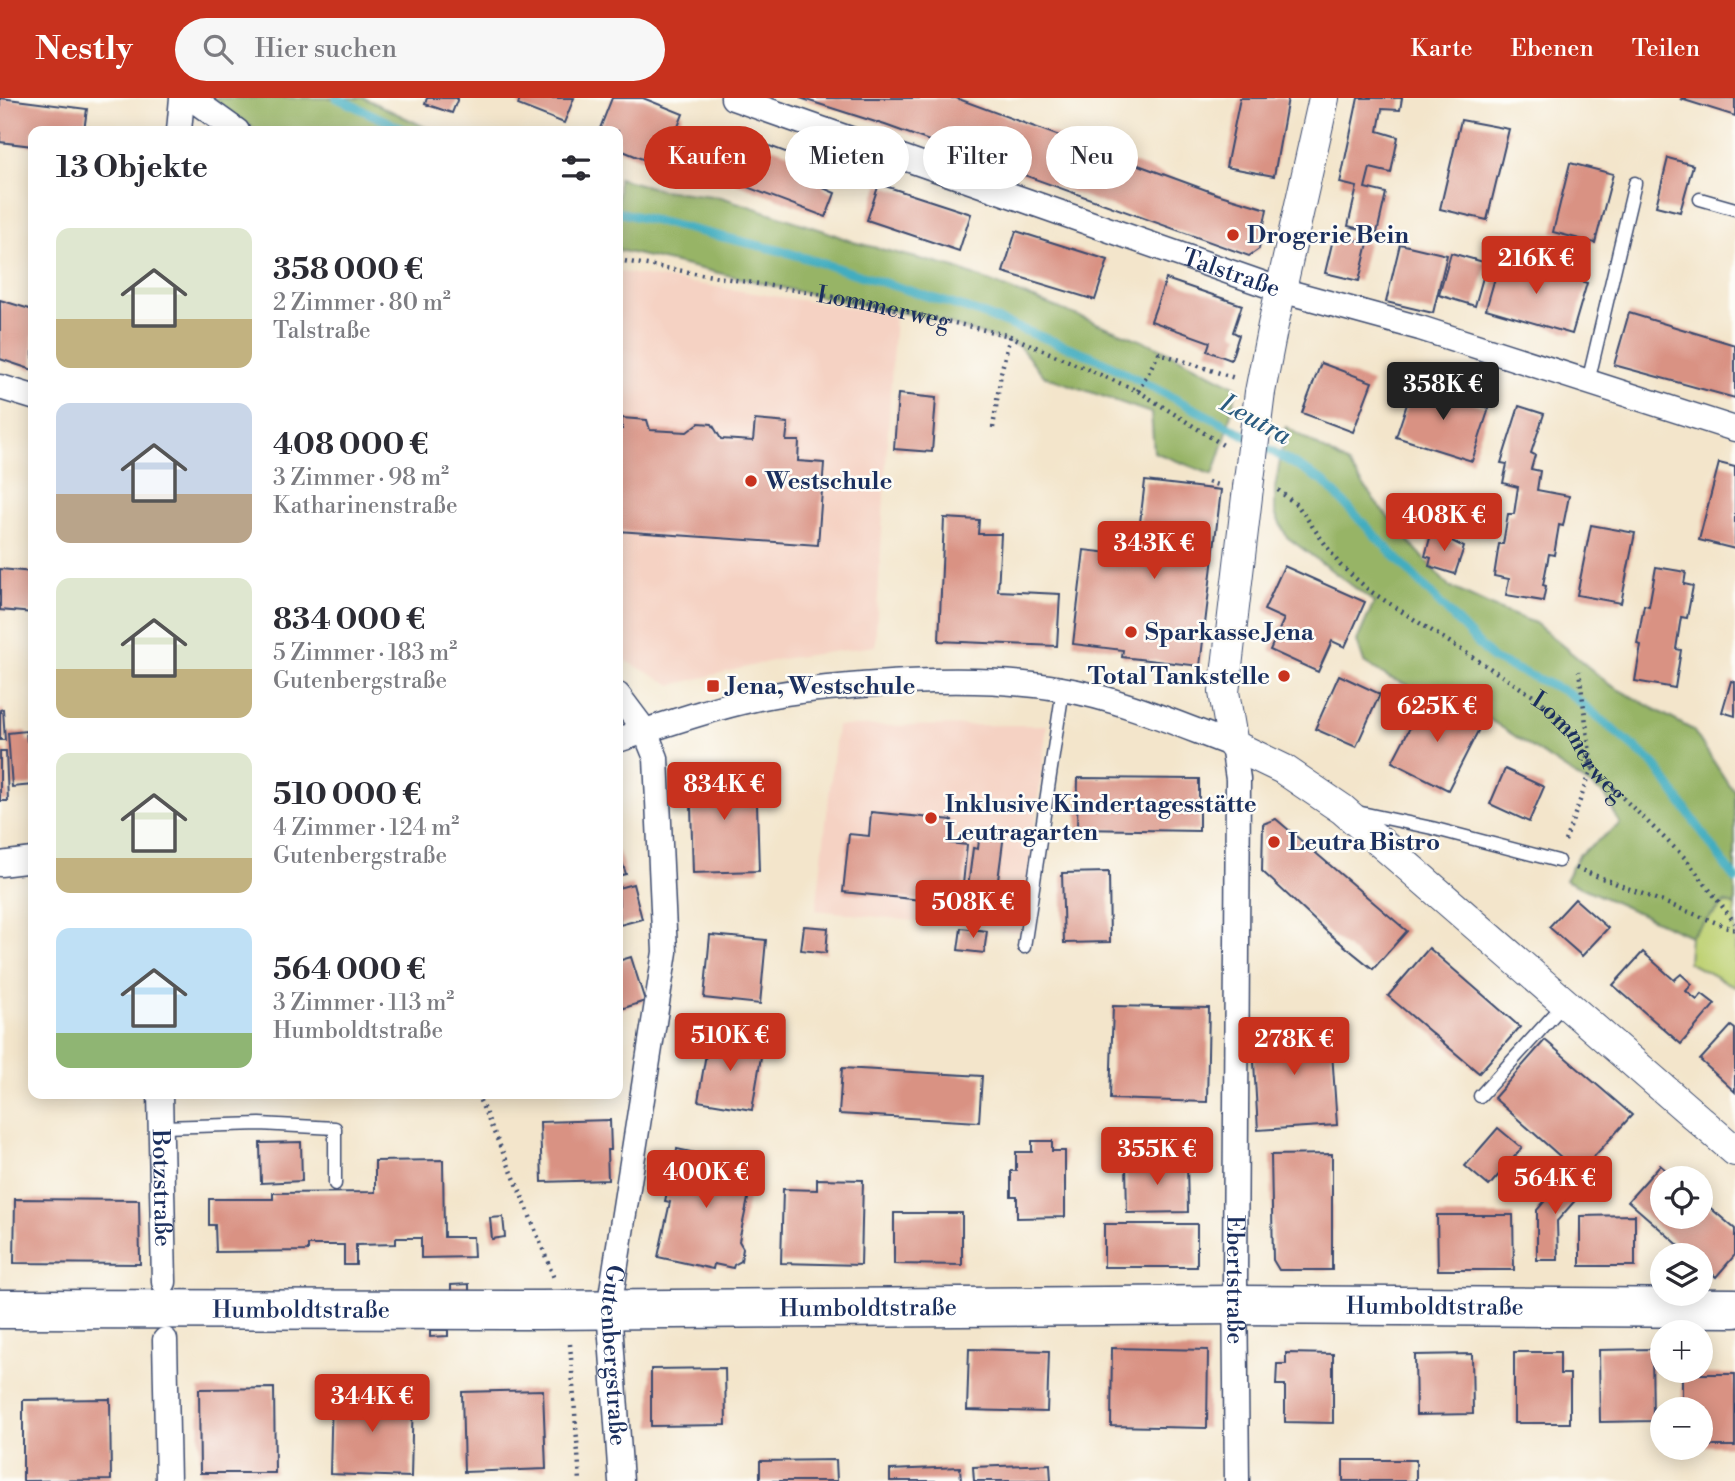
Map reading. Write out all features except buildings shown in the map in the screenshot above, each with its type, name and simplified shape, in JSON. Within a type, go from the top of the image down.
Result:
[{"type":"main road","name":"Humboldtstraße","points":[[0,1309],[1236,1305],[1735,1308]]},
{"type":"street","points":[[179,126],[182,98]]},
{"type":"street","points":[[191,98],[230,126]]},
{"type":"street","name":"Talstraße","points":[[733,98],[1281,290],[1420,328],[1735,429]]},
{"type":"street","points":[[1233,745],[1224,692],[1262,488],[1260,392],[1324,98]]},
{"type":"street","points":[[0,387],[28,395]]},
{"type":"street","points":[[623,738],[749,700],[801,690],[908,681],[1015,683],[1063,689],[1118,703],[1233,745],[1283,769],[1342,809],[1735,1151]]},
{"type":"street","name":"Gutenbergstraße","points":[[621,1481],[610,1309],[665,952],[656,758],[645,731],[623,702]]},
{"type":"street","name":"Ebertstraße","points":[[1233,745],[1238,779],[1237,1481]]},
{"type":"street","points":[[0,864],[28,861]]},
{"type":"street","name":"Botzstraße","points":[[160,1099],[164,1282]]},
{"type":"street","points":[[165,1340],[168,1481]]},
{"type":"lane","points":[[1588,382],[1635,183]]},
{"type":"lane","points":[[1700,199],[1735,209]]},
{"type":"lane","points":[[1024,947],[1063,689]]},
{"type":"lane","points":[[1342,809],[1432,828],[1558,861]]},
{"type":"lane","points":[[1480,1096],[1564,1004]]},
{"type":"lane","points":[[163,1127],[260,1124],[335,1128],[335,1184]]},
{"type":"path","name":"Lommerweg","points":[[623,261],[865,302],[1010,336],[1138,391],[1220,442]]},
{"type":"path","points":[[993,428],[1001,373],[1010,336]]},
{"type":"path","points":[[1138,391],[1159,353],[1234,378],[1260,392]]},
{"type":"path","points":[[1208,482],[1218,485]]},
{"type":"path","name":"Lommerweg","points":[[1262,488],[1298,506],[1340,565],[1370,591],[1541,701],[1576,736],[1592,768],[1686,859],[1735,923]]},
{"type":"path","points":[[1579,671],[1592,768],[1558,861],[1735,930]]},
{"type":"path","points":[[479,1099],[520,1191],[558,1288]]},
{"type":"path","points":[[569,1332],[580,1481]]},
{"type":"shaded area","name":"Westschule","points":[[623,272],[895,315],[875,646],[780,659],[672,685],[623,660]]},
{"type":"shaded area","name":"Inklusive Kindertagesstätte Leutragarten","points":[[1047,725],[1022,933],[816,910],[837,726]]},
{"type":"green space","points":[[212,98],[364,98],[423,126],[250,126]]},
{"type":"green space","points":[[623,179],[644,185],[644,189],[721,197],[853,242],[952,267],[1158,347],[1237,387],[1225,439],[1213,475],[1154,452],[1151,413],[1044,376],[1019,346],[934,319],[836,300],[623,251]]},
{"type":"green space","points":[[1286,427],[1348,464],[1380,508],[1448,586],[1535,623],[1610,685],[1693,730],[1735,791],[1735,906],[1725,902],[1690,936],[1565,880],[1579,855],[1620,824],[1605,795],[1481,714],[1390,678],[1364,662],[1357,641],[1374,602],[1287,537],[1275,514],[1275,488]]},
{"type":"green space","points":[[1726,902],[1735,906],[1735,987],[1688,962],[1690,936]]},
{"type":"waterway","name":"Leutra","points":[[337,98],[396,126]]},
{"type":"waterway","name":"Leutra","points":[[623,213],[786,252],[974,311],[1094,357],[1243,434],[1323,481],[1493,659],[1569,693],[1654,764],[1735,879]]},
{"type":"place","name":"Drogerie Bein","points":[[1233,235]]},
{"type":"place","name":"Westschule","points":[[751,481]]},
{"type":"place","name":"Sparkasse Jena","points":[[1131,632]]},
{"type":"place","name":"Total Tankstelle","points":[[1284,676]]},
{"type":"place","name":"Jena, Westschule","points":[[713,686]]},
{"type":"place","name":"Inklusive Kindertagesstätte Leutragarten","points":[[931,818]]},
{"type":"place","name":"Leutra Bistro","points":[[1274,842]]}]
